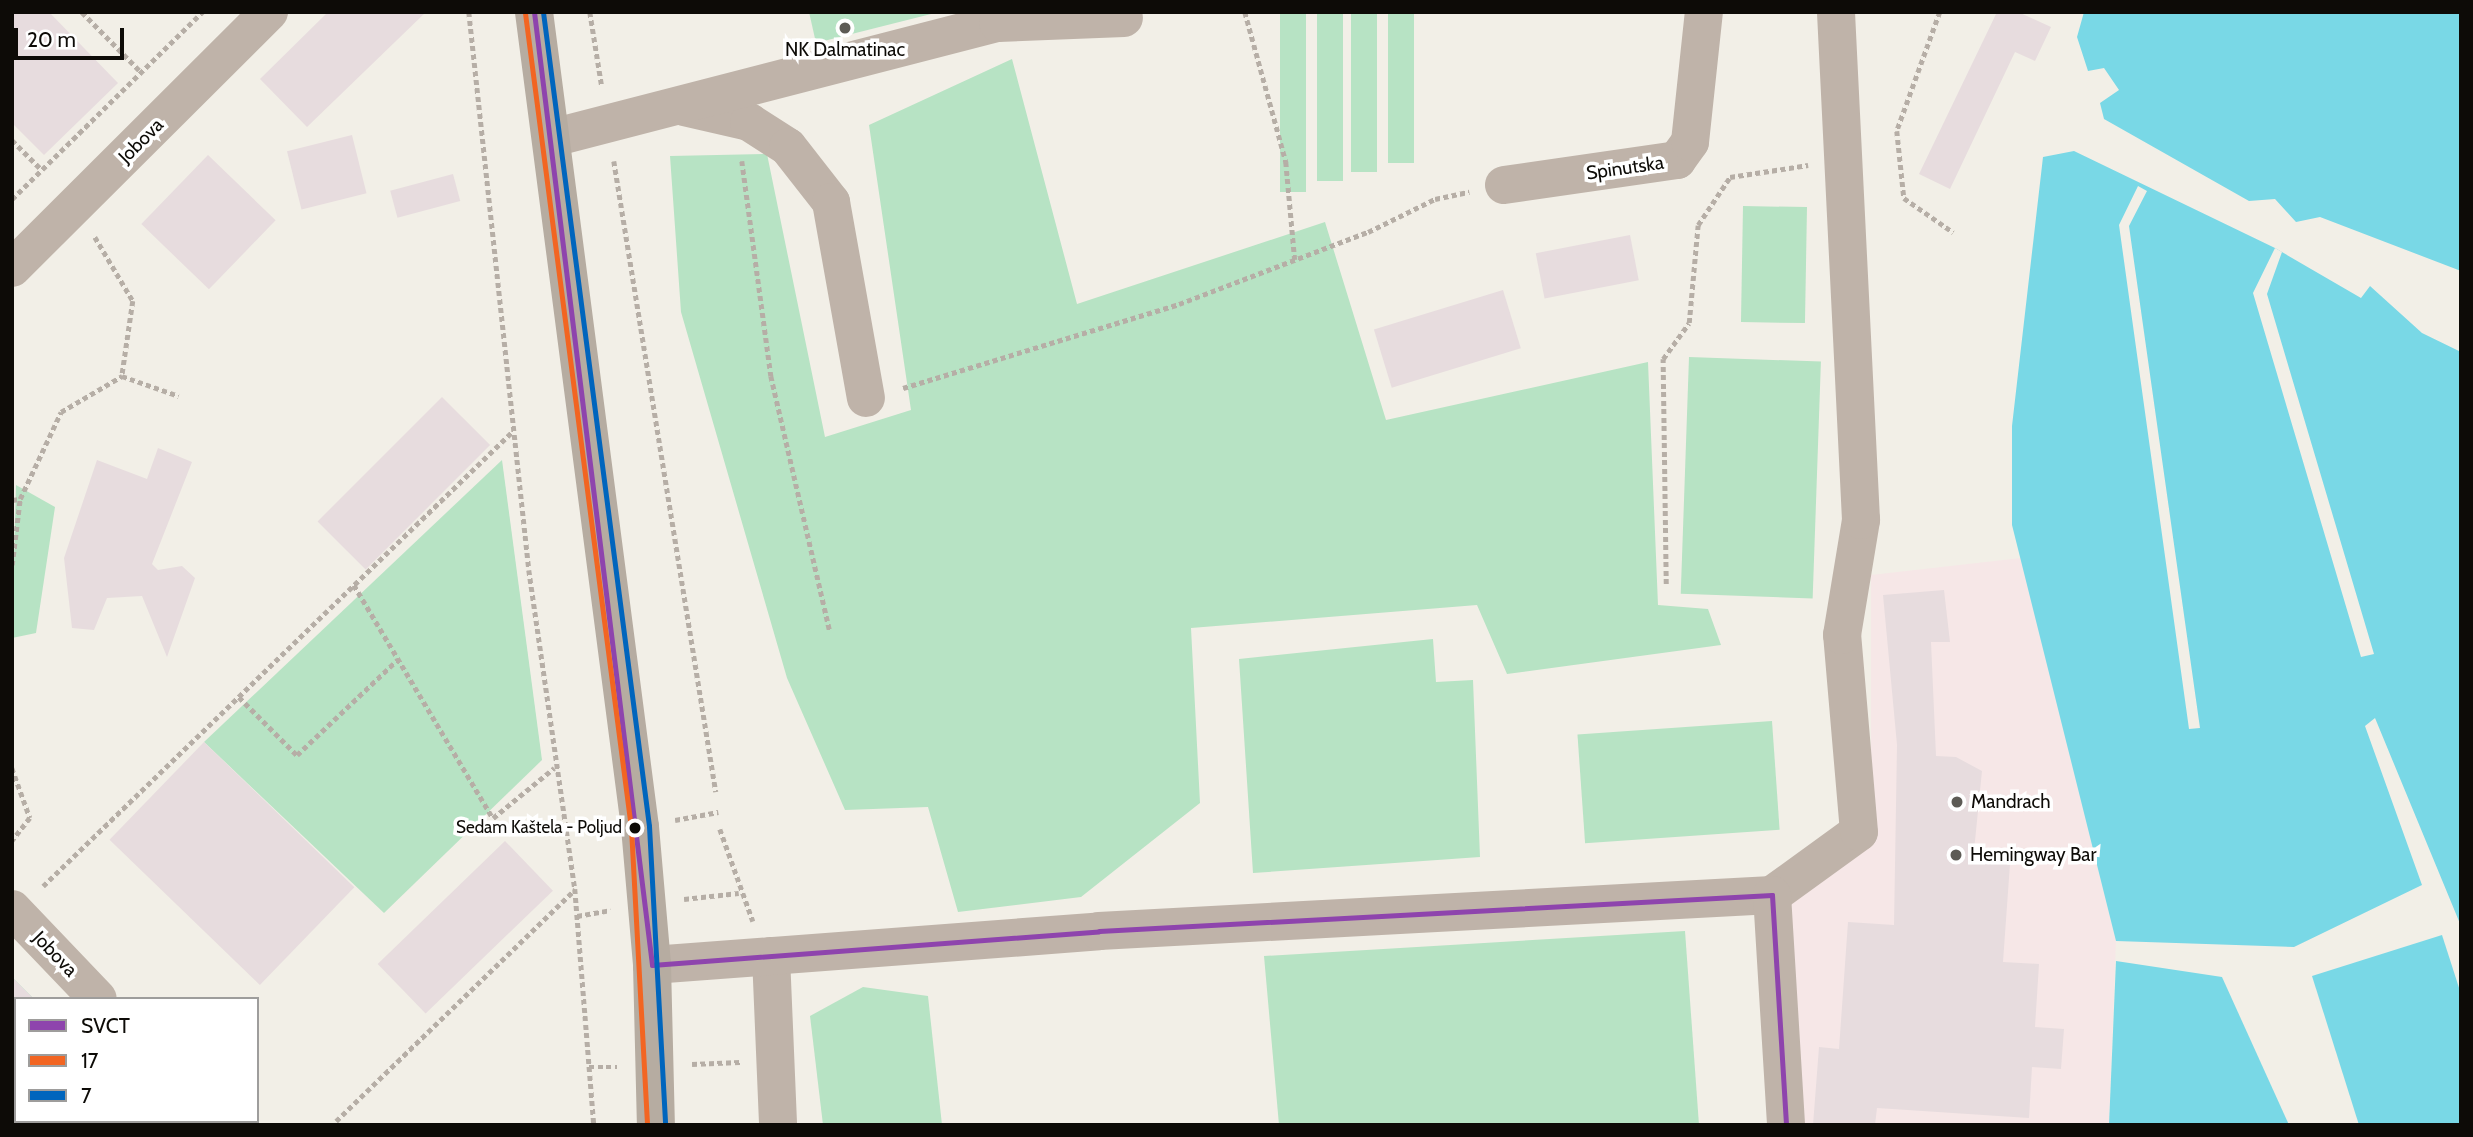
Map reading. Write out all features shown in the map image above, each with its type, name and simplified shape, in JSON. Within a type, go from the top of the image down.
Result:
[{"type":"main road","points":[[534,12],[552,138],[652,965],[656,1125]]},
{"type":"street","name":"Jobova","points":[[12,268],[269,12]]},
{"type":"street","name":"Spinutska","points":[[1504,184],[1677,160],[1690,142],[1704,12]]},
{"type":"street","points":[[652,965],[1772,895],[1859,832],[1842,635],[1860,520],[1836,12]]},
{"type":"street","points":[[552,138],[999,23],[1124,18]]},
{"type":"street","points":[[678,105],[749,122],[809,167],[831,202],[866,398]]},
{"type":"street","points":[[1772,895],[1786,1125]]},
{"type":"street","name":"Jobova","points":[[14,911],[96,997]]},
{"type":"street","points":[[771,956],[778,1125]]},
{"type":"path","points":[[82,12],[141,72]]},
{"type":"path","points":[[12,199],[202,12]]},
{"type":"path","points":[[469,12],[513,432],[554,768],[575,889],[594,1125]]},
{"type":"path","points":[[590,12],[716,792]]},
{"type":"path","points":[[1245,12],[1286,162],[1295,260]]},
{"type":"path","points":[[1940,12],[1896,131],[1904,198],[1953,232]]},
{"type":"path","points":[[749,122],[740,175],[771,376],[830,632]]},
{"type":"path","points":[[12,140],[42,170]]},
{"type":"path","points":[[1666,584],[1663,359],[1689,323],[1698,225],[1730,177],[1843,160]]},
{"type":"path","points":[[866,398],[1050,346],[1295,260],[1435,199],[1504,184]]},
{"type":"path","points":[[77,206],[133,301],[122,376]]},
{"type":"path","points":[[12,565],[20,499],[61,412],[122,376],[179,396]]},
{"type":"path","points":[[14,911],[513,432]]},
{"type":"path","points":[[12,500],[20,499]]},
{"type":"path","points":[[354,585],[493,818],[554,768]]},
{"type":"path","points":[[239,697],[297,755],[398,659]]},
{"type":"path","points":[[12,768],[30,818],[12,841]]},
{"type":"path","points":[[336,1121],[575,889]]},
{"type":"shaded area","points":[[2021,558],[2116,941],[2109,1125],[1796,1125],[1786,906],[1871,841],[1871,575]]},
{"type":"green space","name":"NK Dalmatinac","points":[[809,12],[939,12],[816,43]]},
{"type":"green space","points":[[1280,12],[1306,12],[1306,192],[1280,192]]},
{"type":"green space","points":[[1317,12],[1343,12],[1343,181],[1317,181]]},
{"type":"green space","points":[[1351,12],[1377,12],[1377,172],[1351,172]]},
{"type":"green space","points":[[1388,12],[1414,12],[1414,163],[1388,163]]},
{"type":"green space","points":[[1012,59],[1077,304],[1325,222],[1386,420],[1648,362],[1658,605],[1708,609],[1721,645],[1507,674],[1477,605],[1191,628],[1200,803],[1081,897],[958,912],[928,807],[845,810],[787,678],[681,312],[670,156],[767,154],[825,437],[911,410],[869,125]]},
{"type":"green space","points":[[1743,206],[1807,207],[1805,323],[1741,322]]},
{"type":"green space","points":[[1689,357],[1821,362],[1813,598],[1681,594]]},
{"type":"green space","points":[[502,460],[542,760],[384,913],[204,742]]},
{"type":"green space","points":[[16,485],[55,507],[36,633],[12,638]]},
{"type":"green space","points":[[1433,639],[1436,682],[1473,680],[1480,857],[1253,873],[1239,659]]},
{"type":"green space","points":[[1772,721],[1780,830],[1585,843],[1577,735]]},
{"type":"green space","points":[[1685,931],[1699,1125],[1279,1125],[1264,956]]},
{"type":"green space","points":[[12,977],[32,997],[14,997],[14,1123],[160,1125],[12,1125]]},
{"type":"green space","points":[[863,987],[928,996],[942,1125],[823,1125],[810,1016]]},
{"type":"water","points":[[2084,12],[2461,12],[2461,271],[2320,217],[2296,222],[2275,199],[2249,201],[2104,119],[2100,103],[2119,90],[2104,68],[2088,71],[2077,37]]},
{"type":"water","points":[[2074,151],[2275,248],[2361,298],[2370,286],[2422,333],[2461,352],[2461,926],[2375,718],[2365,726],[2422,885],[2294,947],[2116,941],[2012,525],[2012,426],[2043,157]]},
{"type":"water","points":[[2442,935],[2461,994],[2461,1125],[2359,1125],[2312,976]]},
{"type":"water","points":[[2116,961],[2222,977],[2289,1125],[2109,1125]]},
{"type":"pier","points":[[2138,186],[2147,191],[2129,226],[2200,728],[2189,729],[2119,225]]},
{"type":"pier","points":[[2275,248],[2282,252],[2267,294],[2374,654],[2361,657],[2253,293]]},
{"type":"building","points":[[12,12],[49,12],[118,83],[44,155],[12,123]]},
{"type":"building","points":[[328,12],[426,12],[307,127],[260,79]]},
{"type":"building","points":[[1997,12],[2018,12],[2051,27],[2035,61],[2015,52],[1950,189],[1919,174]]},
{"type":"building","points":[[352,135],[367,193],[302,209],[287,151]]},
{"type":"building","points":[[208,155],[276,220],[209,289],[141,224]]},
{"type":"building","points":[[453,174],[460,201],[397,218],[390,191]]},
{"type":"building","points":[[1630,235],[1639,280],[1545,298],[1536,253]]},
{"type":"building","points":[[1503,290],[1521,348],[1392,388],[1374,329]]},
{"type":"building","points":[[442,397],[490,445],[366,570],[318,521]]},
{"type":"building","points":[[158,448],[192,462],[152,564],[158,570],[182,566],[195,578],[167,657],[142,596],[107,598],[94,630],[72,628],[64,558],[97,460],[147,479]]},
{"type":"building","points":[[1944,590],[1950,642],[1931,642],[1936,756],[1956,757],[1982,771],[1973,861],[2010,864],[2003,962],[2039,964],[2035,1027],[2064,1029],[2061,1069],[2032,1067],[2029,1118],[1877,1108],[1875,1125],[1813,1125],[1819,1047],[1839,1049],[1848,922],[1894,925],[1897,745],[1883,595]]},
{"type":"building","points":[[204,742],[354,887],[260,985],[110,840]]},
{"type":"building","points":[[505,841],[553,891],[426,1014],[378,964]]},
{"type":"building","points":[[12,977],[32,997],[14,997],[14,1042]]},
{"type":"building","points":[[31,1123],[157,1123],[157,1125]]},
{"type":"transit line","name":"SVCT","points":[[534,12],[652,965],[1099,931],[1772,895],[1786,1125]]},
{"type":"transit line","name":"7","points":[[543,12],[649,826],[665,1125]]},
{"type":"transit line","name":"17","points":[[525,13],[631,828],[647,1125]]},
{"type":"place","name":"NK Dalmatinac","points":[[845,28]]},
{"type":"place","name":"Mandrach","points":[[1957,802]]},
{"type":"place","name":"Sedam Kaštela - Poljud","points":[[635,828]]},
{"type":"place","name":"Hemingway Bar","points":[[1956,855]]}]
